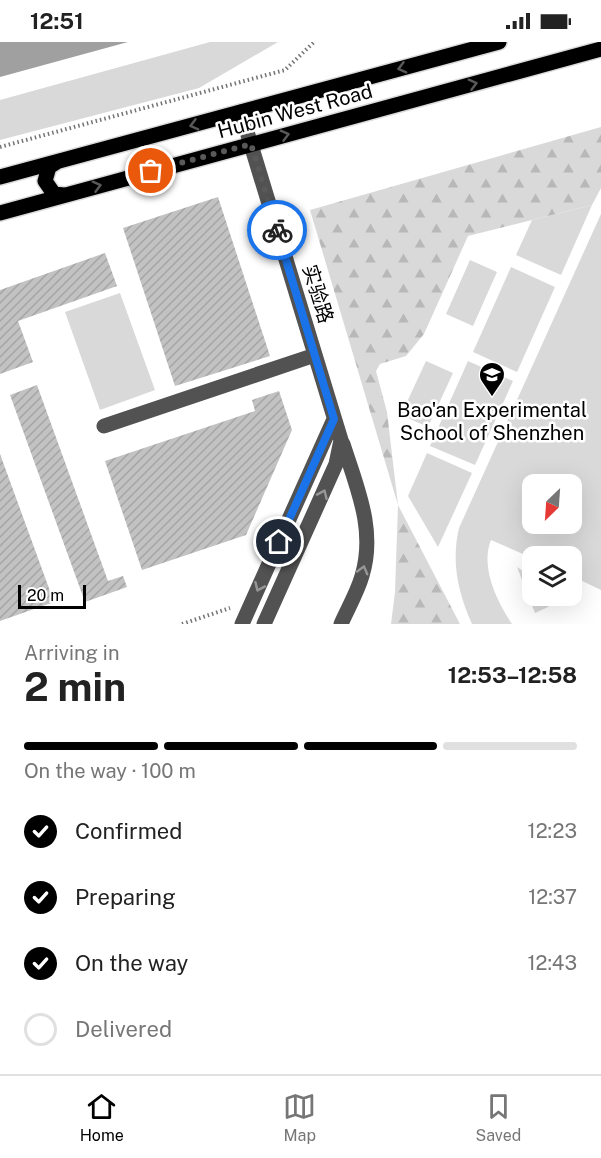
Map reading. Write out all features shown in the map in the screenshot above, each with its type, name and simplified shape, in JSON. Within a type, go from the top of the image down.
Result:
[{"type":"main road","name":"Hubin West Road","points":[[0,177],[499,42]]},
{"type":"main road","name":"Hubin West Road","points":[[0,213],[601,49]]},
{"type":"main road","points":[[57,162],[49,167],[45,182],[54,194],[64,195]]},
{"type":"street","name":"实验路","points":[[241,112],[334,419],[365,511],[368,540],[362,578],[341,624]]},
{"type":"street","points":[[104,426],[315,355]]},
{"type":"street","points":[[242,624],[334,419]]},
{"type":"street","points":[[264,624],[336,464],[341,440]]},
{"type":"path","points":[[0,147],[285,70],[314,42]]},
{"type":"path","points":[[182,624],[231,608]]},
{"type":"green space","points":[[210,42],[278,42],[199,88],[0,140],[0,100]]},
{"type":"green space","points":[[601,127],[601,188],[592,205],[468,236],[424,334],[406,356],[380,364],[376,371],[387,412],[398,505],[310,210]]},
{"type":"green space","points":[[592,205],[561,275],[516,255],[532,220]]},
{"type":"green space","points":[[601,214],[601,590],[582,581],[582,546],[522,546],[522,554],[491,540],[488,561],[492,584],[512,624],[472,624],[457,577],[459,528]]},
{"type":"green space","points":[[470,260],[497,272],[473,326],[446,314]]},
{"type":"green space","points":[[511,267],[555,287],[517,372],[473,352]]},
{"type":"green space","points":[[120,293],[155,390],[100,410],[65,312]]},
{"type":"green space","points":[[426,361],[453,373],[428,427],[401,415]]},
{"type":"green space","points":[[468,361],[513,381],[475,465],[430,446]]},
{"type":"green space","points":[[427,453],[472,473],[438,547],[408,496]]},
{"type":"green space","points":[[398,505],[460,624],[391,624],[395,592]]},
{"type":"green space","points":[[517,567],[522,570],[522,580]]},
{"type":"green space","points":[[532,606],[549,606],[548,607],[535,613]]},
{"type":"shaded area","points":[[0,42],[128,42],[0,77]]},
{"type":"building","points":[[218,197],[270,356],[175,386],[123,228]]},
{"type":"building","points":[[105,253],[117,286],[18,321],[33,362],[0,374],[0,290]]},
{"type":"building","points":[[37,385],[108,581],[123,576],[127,587],[85,602],[10,395]]},
{"type":"building","points":[[279,391],[292,430],[246,535],[142,570],[105,461],[255,411],[252,400]]},
{"type":"building","points":[[0,454],[54,602],[0,621]]},
{"type":"way so far","points":[[151,171],[251,144],[277,230]]},
{"type":"place","name":"Bao'an Experimental School of Shenzhen","points":[[492,398]]},
{"type":"route","points":[[277,230],[334,419],[279,542]]}]
